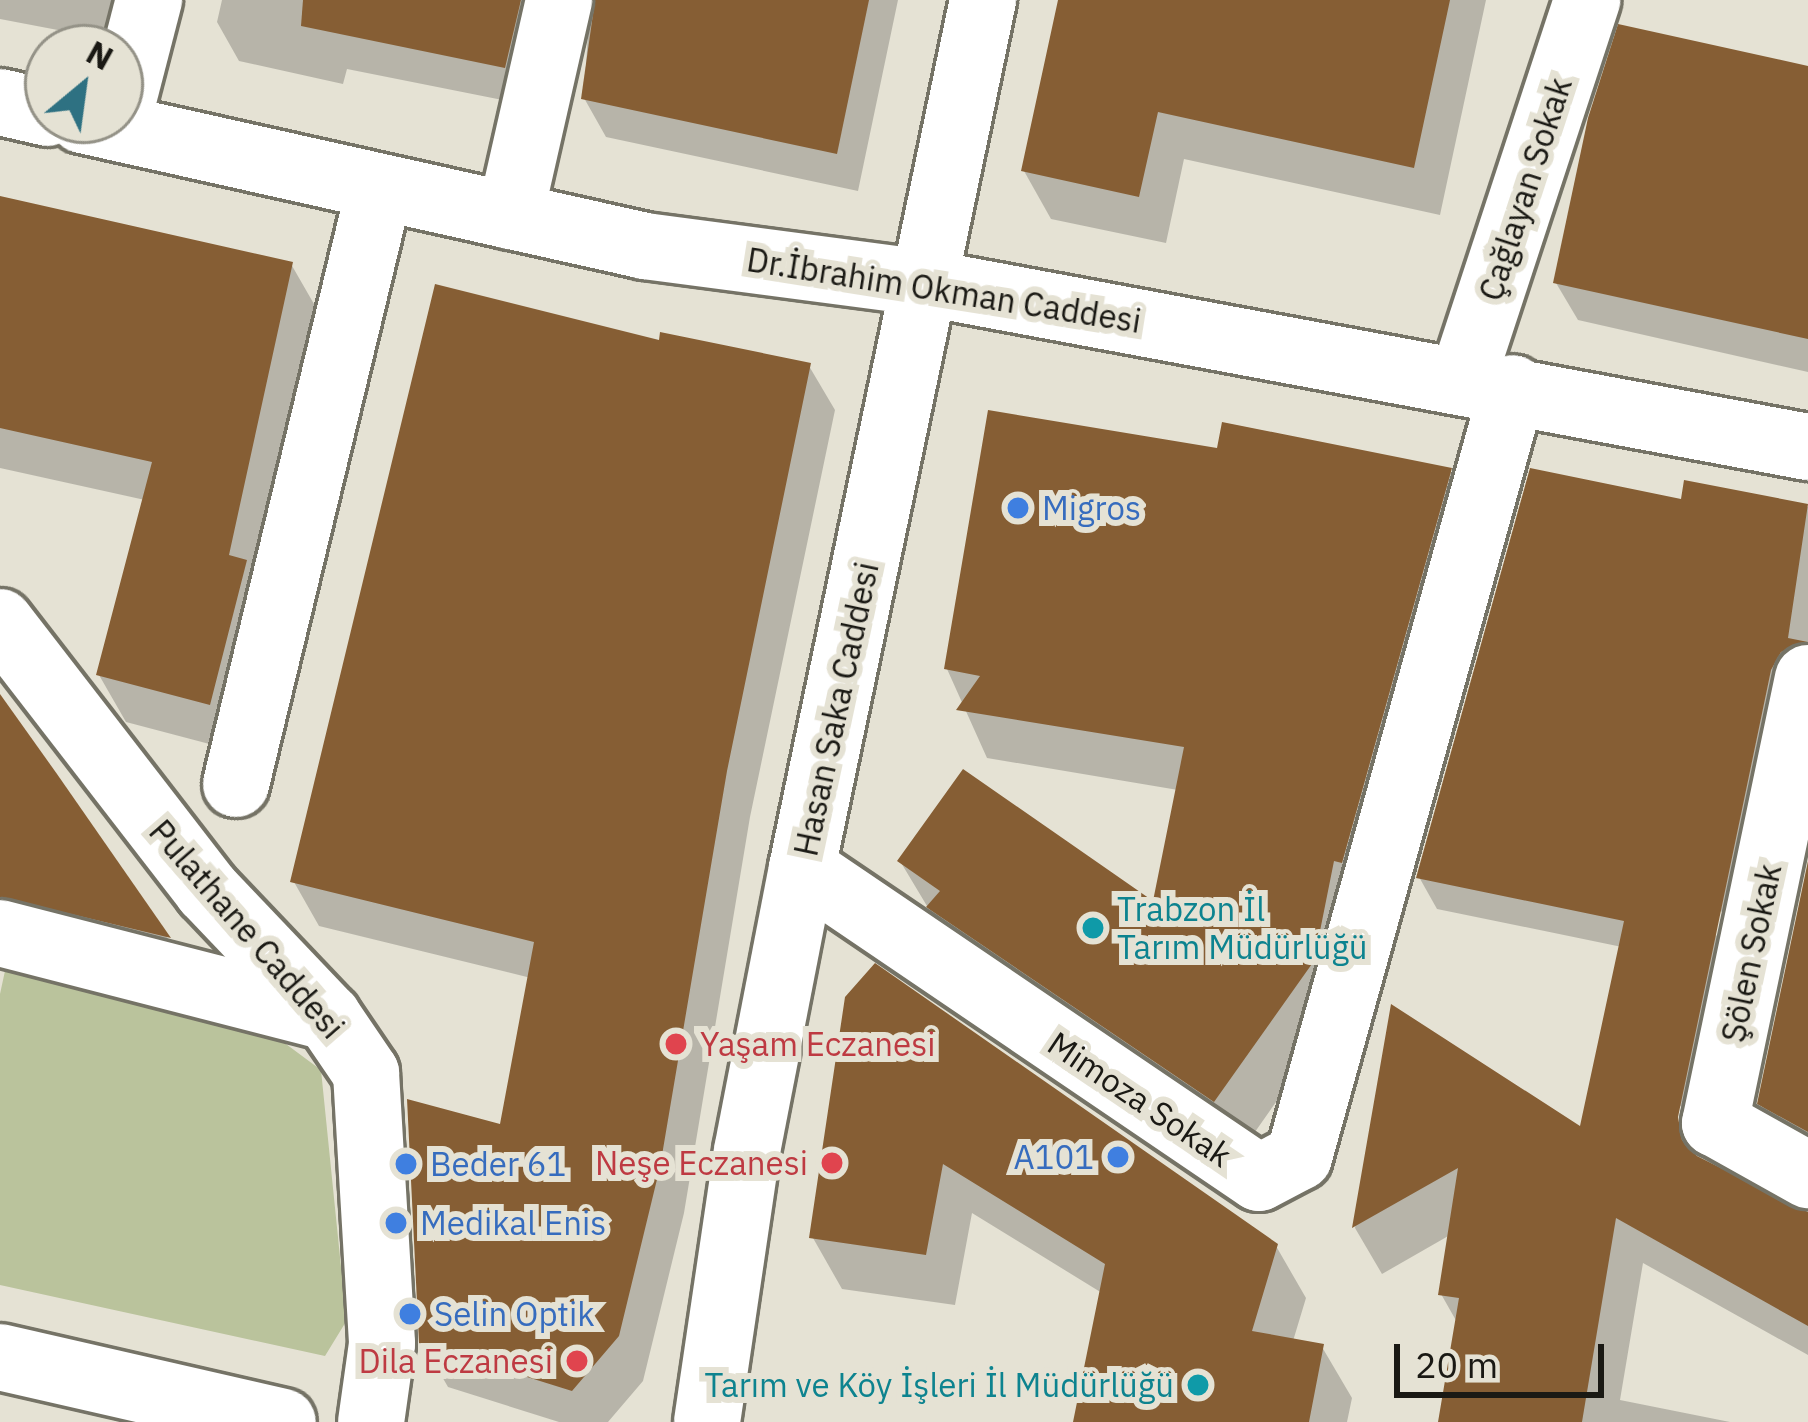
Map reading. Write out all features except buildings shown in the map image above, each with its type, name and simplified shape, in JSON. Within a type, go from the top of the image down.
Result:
[{"type":"street","points":[[510,216],[559,0]]},
{"type":"street","name":"Hasan Saka Caddesi","points":[[707,1422],[747,1151],[983,0]]},
{"type":"street","name":"Çağlayan Sokak","points":[[1488,383],[1587,0]]},
{"type":"street","name":"Dr.İbrahim Okman Caddesi","points":[[144,129],[645,246],[927,283],[1488,383],[1808,447]]},
{"type":"street","points":[[236,784],[380,187]]},
{"type":"street","name":"Mimoza Sokak","points":[[802,868],[1259,1178],[1300,1156],[1488,383]]},
{"type":"street","name":"Pulathane Caddesi","points":[[0,622],[207,890],[328,1017],[366,1072],[382,1344],[371,1422]]},
{"type":"street","name":"Şölen Sokak","points":[[1808,678],[1799,766],[1715,1124],[1808,1174]]},
{"type":"street","points":[[0,933],[328,1017]]},
{"type":"street","points":[[0,1357],[283,1422]]},
{"type":"green space","points":[[8,957],[259,1024],[321,1070],[341,1267],[358,1302],[325,1356],[0,1285],[0,994]]},
{"type":"place","name":"Migros","points":[[1018,508]]},
{"type":"place","name":"Trabzon İl Tarım Müdürlüğü","points":[[1093,928]]},
{"type":"place","name":"Yaşam Eczanesi","points":[[676,1044]]},
{"type":"place","name":"A101","points":[[1118,1157]]},
{"type":"place","name":"Neşe Eczanesi","points":[[832,1163]]},
{"type":"place","name":"Beder 61","points":[[406,1164]]},
{"type":"place","name":"Medikal Enis","points":[[396,1223]]},
{"type":"place","name":"Selin Optik","points":[[410,1314]]},
{"type":"place","name":"Dila Eczanesi","points":[[577,1361]]},
{"type":"place","name":"Tarım ve Köy İşleri İl Müdürlüğü","points":[[1198,1385]]}]
